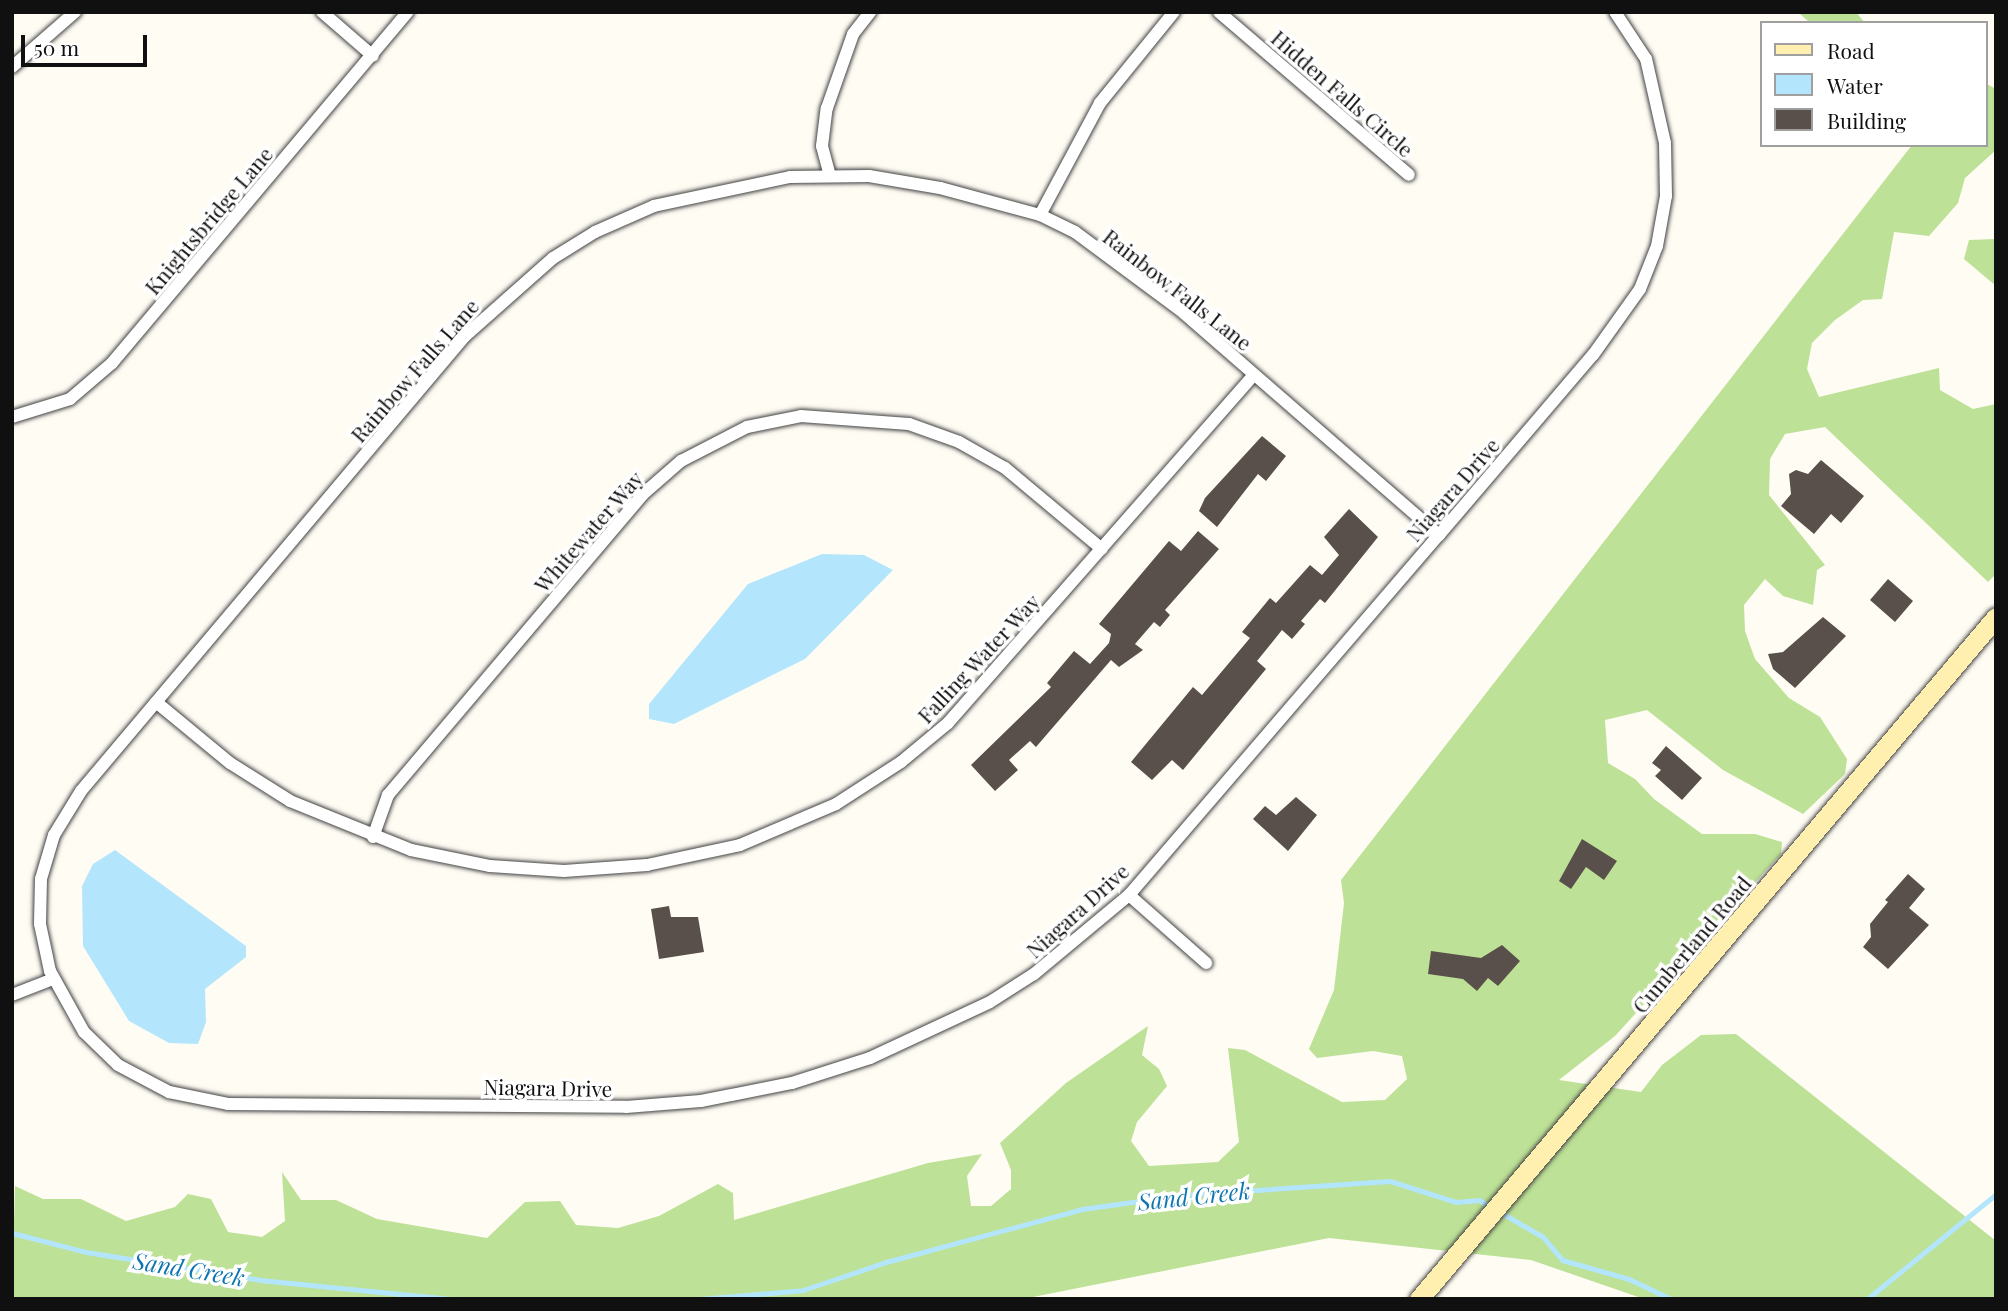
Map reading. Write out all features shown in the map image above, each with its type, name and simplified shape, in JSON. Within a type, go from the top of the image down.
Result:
[{"type":"main road","name":"Cumberland Road","points":[[1419,1299],[1996,617]]},
{"type":"street","points":[[12,67],[75,12]]},
{"type":"street","points":[[321,12],[373,55]]},
{"type":"street","name":"Knightsbridge Lane","points":[[12,417],[51,408],[95,380],[408,12]]},
{"type":"street","points":[[830,176],[822,146],[827,108],[853,34],[870,12]]},
{"type":"street","points":[[1040,215],[1100,103],[1174,12]]},
{"type":"street","name":"Hidden Falls Circle","points":[[1219,12],[1409,175]]},
{"type":"street","name":"Niagara Drive","points":[[53,979],[84,1032],[118,1065],[145,1082],[196,1100],[626,1107],[741,1094],[882,1053],[1034,974],[1129,895],[1439,535],[1616,325],[1640,289],[1657,246],[1667,174],[1658,95],[1646,59],[1615,12]]},
{"type":"street","name":"Rainbow Falls Lane","points":[[53,979],[40,924],[46,857],[81,791],[464,336],[553,258],[595,232],[654,206],[718,188],[830,176],[940,188],[1040,215],[1131,271],[1439,535]]},
{"type":"street","name":"Falling Water Way","points":[[156,702],[258,782],[373,837],[491,866],[564,871],[681,859],[775,832],[863,788],[948,723],[1254,374]]},
{"type":"street","name":"Whitewater Way","points":[[373,837],[388,795],[642,495],[681,461],[747,427],[800,416],[909,424],[959,442],[1004,468],[1102,549]]},
{"type":"street","points":[[1129,895],[1206,963]]},
{"type":"street","points":[[12,995],[53,979]]},
{"type":"green space","points":[[1798,12],[1856,12],[1863,21],[1808,21]]},
{"type":"green space","points":[[1987,84],[1996,89],[1996,150],[1965,178],[1958,203],[1929,236],[1894,232],[1882,299],[1863,300],[1835,320],[1812,343],[1807,369],[1819,397],[1939,368],[1940,390],[1973,409],[1996,404],[1996,574],[1988,582],[1825,427],[1785,434],[1770,459],[1769,495],[1825,565],[1817,570],[1813,605],[1783,596],[1765,579],[1744,605],[1745,631],[1755,659],[1789,698],[1820,717],[1847,759],[1845,774],[1803,814],[1723,770],[1647,710],[1605,720],[1608,763],[1635,779],[1654,799],[1702,834],[1755,834],[1782,842],[1781,854],[1615,1036],[1559,1080],[1641,1092],[1662,1065],[1701,1035],[1736,1034],[1996,1241],[1996,1299],[1644,1299],[1531,1260],[1329,1238],[1023,1299],[12,1299],[15,1186],[43,1199],[81,1199],[126,1221],[175,1207],[188,1194],[211,1199],[228,1232],[262,1237],[285,1221],[282,1172],[301,1200],[336,1200],[377,1219],[487,1238],[525,1202],[560,1201],[576,1225],[618,1228],[659,1216],[718,1184],[733,1193],[734,1220],[928,1163],[982,1154],[967,1176],[971,1206],[991,1206],[1011,1189],[1011,1170],[1000,1143],[1066,1083],[1148,1026],[1142,1055],[1159,1069],[1167,1086],[1137,1122],[1131,1141],[1149,1166],[1218,1162],[1239,1142],[1228,1048],[1245,1050],[1342,1102],[1385,1100],[1407,1079],[1402,1056],[1373,1051],[1317,1058],[1309,1049],[1334,990],[1344,903],[1341,880],[1910,147],[1987,147]]},
{"type":"green space","points":[[1996,239],[1996,286],[1964,259],[1969,240]]},
{"type":"water","points":[[822,554],[864,555],[893,570],[805,659],[674,724],[649,719],[649,704],[748,584]]},
{"type":"water","points":[[115,850],[246,946],[246,957],[205,989],[206,1022],[198,1044],[169,1043],[129,1021],[83,946],[82,886],[93,864]]},
{"type":"building","points":[[1262,436],[1286,456],[1266,481],[1258,474],[1217,527],[1199,511],[1205,498]]},
{"type":"building","points":[[1821,460],[1864,496],[1841,523],[1831,514],[1814,534],[1781,506],[1791,494],[1789,474],[1796,470],[1808,474]]},
{"type":"building","points":[[1349,509],[1378,537],[1325,603],[1320,599],[1301,621],[1305,624],[1292,639],[1282,630],[1257,661],[1266,669],[1183,770],[1172,760],[1152,780],[1131,762],[1193,687],[1202,695],[1250,638],[1242,632],[1270,598],[1276,603],[1310,565],[1322,575],[1339,555],[1324,537]]},
{"type":"building","points":[[1198,531],[1219,549],[1165,610],[1170,615],[1160,627],[1154,622],[1135,644],[1143,650],[1119,667],[1111,660],[1036,747],[1030,741],[1009,760],[1018,770],[995,791],[971,765],[1051,687],[1047,683],[1074,651],[1090,664],[1109,643],[1111,634],[1099,624],[1169,541],[1181,551]]},
{"type":"building","points":[[1888,579],[1913,601],[1895,622],[1870,600]]},
{"type":"building","points":[[1823,617],[1846,636],[1795,688],[1773,669],[1768,654],[1783,652]]},
{"type":"building","points":[[1666,746],[1702,778],[1682,800],[1655,776],[1661,770],[1652,763]]},
{"type":"building","points":[[1296,797],[1317,815],[1288,851],[1253,819],[1265,806],[1276,815]]},
{"type":"building","points":[[1582,839],[1617,861],[1604,880],[1586,867],[1571,889],[1559,881]]},
{"type":"building","points":[[1908,874],[1925,889],[1909,908],[1929,925],[1888,969],[1863,947],[1871,937],[1870,924],[1888,902],[1885,900]]},
{"type":"building","points":[[669,906],[671,917],[698,917],[704,952],[659,959],[651,909]]},
{"type":"building","points":[[1502,945],[1520,961],[1498,986],[1488,978],[1477,991],[1463,979],[1428,974],[1431,951],[1481,958]]},
{"type":"waterway","name":"Sand Creek","points":[[699,1299],[803,1290],[886,1262],[1082,1209],[1183,1195],[1390,1181],[1456,1202],[1479,1200],[1543,1237],[1562,1260],[1629,1279],[1671,1299]]},
{"type":"waterway","name":"Sand Creek","points":[[1867,1299],[1996,1194]]},
{"type":"waterway","name":"Sand Creek","points":[[12,1233],[86,1252],[260,1280],[451,1299]]}]
